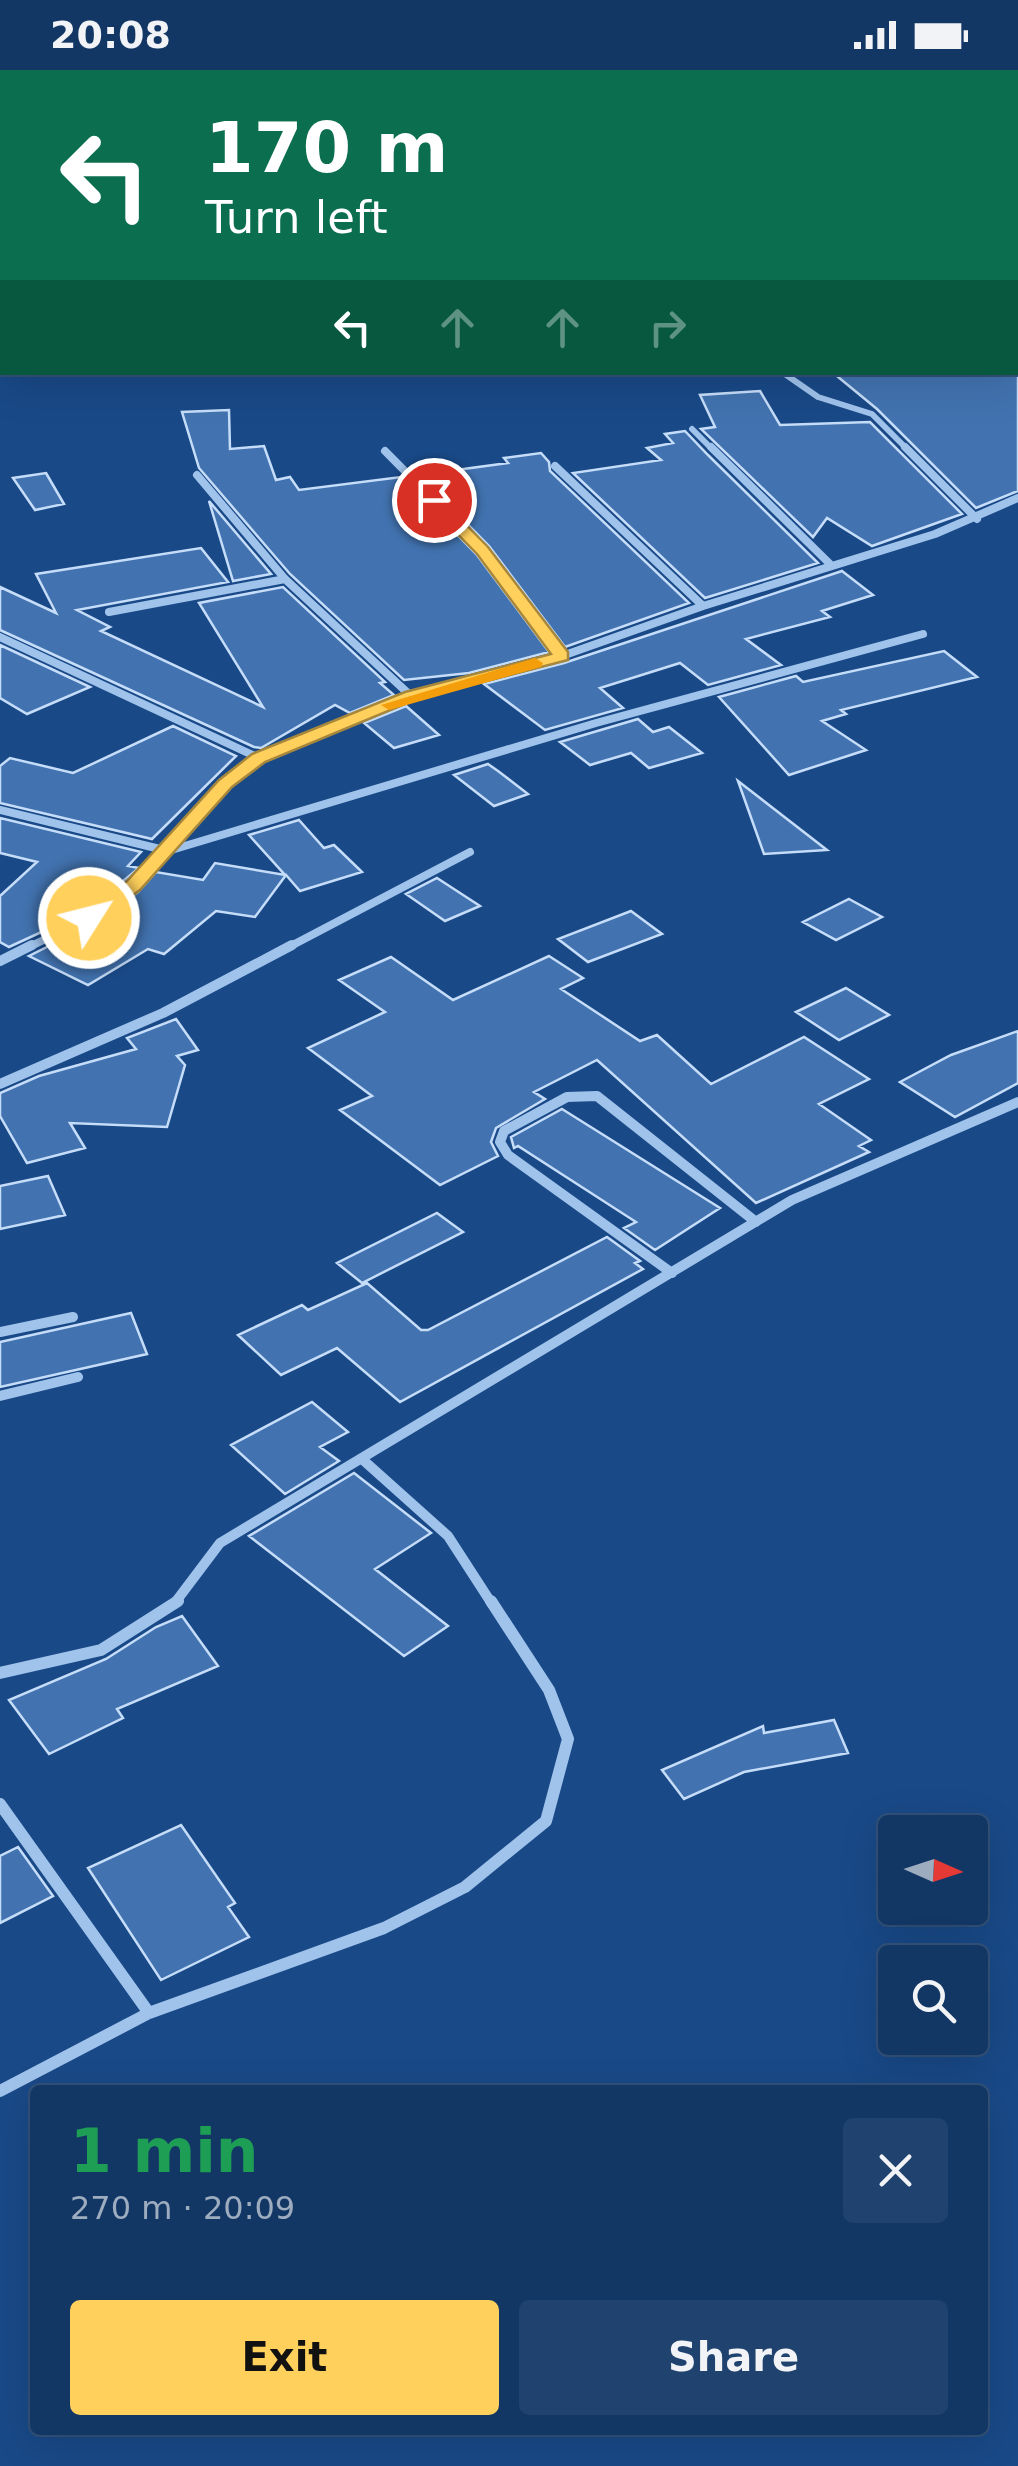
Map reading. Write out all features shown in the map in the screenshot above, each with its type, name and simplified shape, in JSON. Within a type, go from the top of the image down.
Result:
[{"type":"street","points":[[786,375],[818,397],[872,414],[977,518]]},
{"type":"street","points":[[692,429],[832,566]]},
{"type":"street","points":[[385,450],[483,550],[562,656]]},
{"type":"street","points":[[555,466],[703,606]]},
{"type":"street","points":[[197,475],[285,579],[411,696]]},
{"type":"street","points":[[0,961],[89,918],[133,886],[226,784],[259,758],[411,696],[562,656],[977,518],[1018,498]]},
{"type":"street","points":[[109,612],[285,579]]},
{"type":"street","points":[[0,810],[168,852],[596,722],[923,634]]},
{"type":"street","points":[[0,636],[259,758]]},
{"type":"street","points":[[0,1084],[163,1013],[470,852]]},
{"type":"street","points":[[672,1273],[508,1155],[500,1142],[504,1132],[567,1097],[581,1093],[598,1096],[756,1222]]},
{"type":"street","points":[[0,1673],[101,1650],[180,1600],[220,1544],[756,1222],[810,1192],[1018,1102]]},
{"type":"street","points":[[0,1332],[72,1317]]},
{"type":"street","points":[[0,1396],[78,1376]]},
{"type":"street","points":[[0,2092],[149,2013],[384,1928],[465,1887],[546,1821],[568,1739],[550,1690],[448,1536],[362,1459]]},
{"type":"street","points":[[0,1804],[149,2013]]},
{"type":"building","points":[[836,375],[1018,375],[1018,491],[976,508],[877,409]]},
{"type":"building","points":[[760,391],[780,425],[870,422],[962,514],[872,546],[827,518],[813,537],[701,429],[715,427],[700,395]]},
{"type":"building","points":[[229,410],[230,449],[264,446],[276,480],[290,477],[299,490],[401,477],[477,555],[549,652],[469,673],[404,680],[290,574],[199,468],[182,412]]},
{"type":"building","points":[[685,431],[818,563],[705,598],[573,473],[661,460],[647,448],[673,443],[665,434]]},
{"type":"building","points":[[541,453],[549,462],[550,471],[689,603],[565,647],[489,546],[419,475],[508,463],[504,458]]},
{"type":"building","points":[[46,473],[64,504],[35,510],[13,478]]},
{"type":"building","points":[[209,501],[271,574],[233,581]]},
{"type":"building","points":[[201,548],[228,582],[77,610],[110,627],[101,631],[263,707],[199,603],[283,587],[385,682],[380,683],[394,695],[350,713],[335,705],[261,748],[254,747],[0,630],[0,587],[56,613],[36,574]]},
{"type":"building","points":[[842,571],[873,595],[822,611],[830,617],[746,639],[781,665],[708,685],[680,663],[600,688],[623,708],[545,730],[484,684],[564,663]]},
{"type":"building","points":[[0,645],[90,687],[27,714],[0,698]]},
{"type":"building","points":[[944,651],[977,677],[841,710],[846,714],[822,721],[866,750],[789,775],[719,697],[796,676],[803,682]]},
{"type":"building","points":[[406,706],[439,735],[394,748],[364,723]]},
{"type":"building","points":[[638,719],[653,732],[669,727],[702,753],[649,768],[631,753],[590,765],[560,742]]},
{"type":"building","points":[[173,726],[236,756],[152,839],[0,803],[0,766],[10,758],[73,773]]},
{"type":"building","points":[[488,764],[528,794],[494,806],[454,775]]},
{"type":"building","points":[[738,781],[827,850],[764,854]]},
{"type":"building","points":[[0,818],[141,852],[128,866],[139,868],[85,912],[9,947],[0,942],[0,896],[37,862],[0,853]]},
{"type":"building","points":[[299,820],[324,848],[334,845],[362,872],[300,891],[286,875],[255,917],[216,911],[164,954],[148,949],[88,985],[29,956],[93,924],[138,892],[156,872],[203,880],[215,863],[285,875],[249,835]]},
{"type":"building","points":[[437,878],[480,906],[445,921],[406,894]]},
{"type":"building","points":[[849,899],[882,917],[836,940],[803,922]]},
{"type":"building","points":[[631,911],[662,934],[588,962],[558,939]]},
{"type":"building","points":[[549,956],[583,978],[561,989],[640,1041],[657,1035],[711,1084],[804,1037],[869,1079],[819,1104],[871,1140],[859,1146],[869,1152],[756,1203],[597,1060],[534,1092],[545,1099],[496,1128],[491,1142],[498,1156],[440,1185],[340,1110],[372,1096],[308,1048],[385,1012],[339,980],[391,957],[453,1000]]},
{"type":"building","points":[[846,988],[889,1015],[839,1040],[796,1012]]},
{"type":"building","points":[[176,1019],[198,1050],[177,1056],[185,1065],[167,1127],[70,1123],[85,1148],[27,1163],[0,1116],[0,1093],[39,1076],[136,1049],[127,1038]]},
{"type":"building","points":[[1018,1031],[1018,1083],[955,1117],[900,1082],[951,1055]]},
{"type":"building","points":[[562,1109],[720,1208],[655,1250],[624,1228],[636,1222],[518,1146],[514,1148],[511,1137]]},
{"type":"building","points":[[48,1176],[65,1215],[0,1229],[0,1186]]},
{"type":"building","points":[[437,1213],[463,1232],[362,1283],[337,1263]]},
{"type":"building","points":[[607,1237],[640,1261],[635,1263],[643,1269],[400,1402],[337,1348],[281,1375],[238,1335],[302,1305],[308,1310],[367,1283],[421,1330],[428,1330]]},
{"type":"building","points":[[131,1313],[147,1354],[0,1387],[0,1342]]},
{"type":"building","points":[[312,1402],[348,1432],[320,1447],[339,1461],[285,1494],[231,1445]]},
{"type":"building","points":[[354,1473],[431,1533],[375,1569],[448,1626],[404,1656],[249,1536]]},
{"type":"building","points":[[182,1616],[218,1666],[117,1709],[123,1718],[49,1754],[9,1700],[106,1659],[156,1627]]},
{"type":"building","points":[[834,1720],[848,1753],[744,1772],[684,1799],[662,1770],[763,1726],[764,1733]]},
{"type":"building","points":[[181,1825],[235,1903],[228,1907],[249,1937],[161,1980],[88,1868]]},
{"type":"building","points":[[18,1847],[53,1896],[0,1923],[0,1856]]},
{"type":"slow traffic","points":[[389,705],[535,663]]},
{"type":"route","points":[[89,918],[133,886],[168,852],[204,806],[259,758],[411,696],[562,656],[483,550],[434,500]]}]
